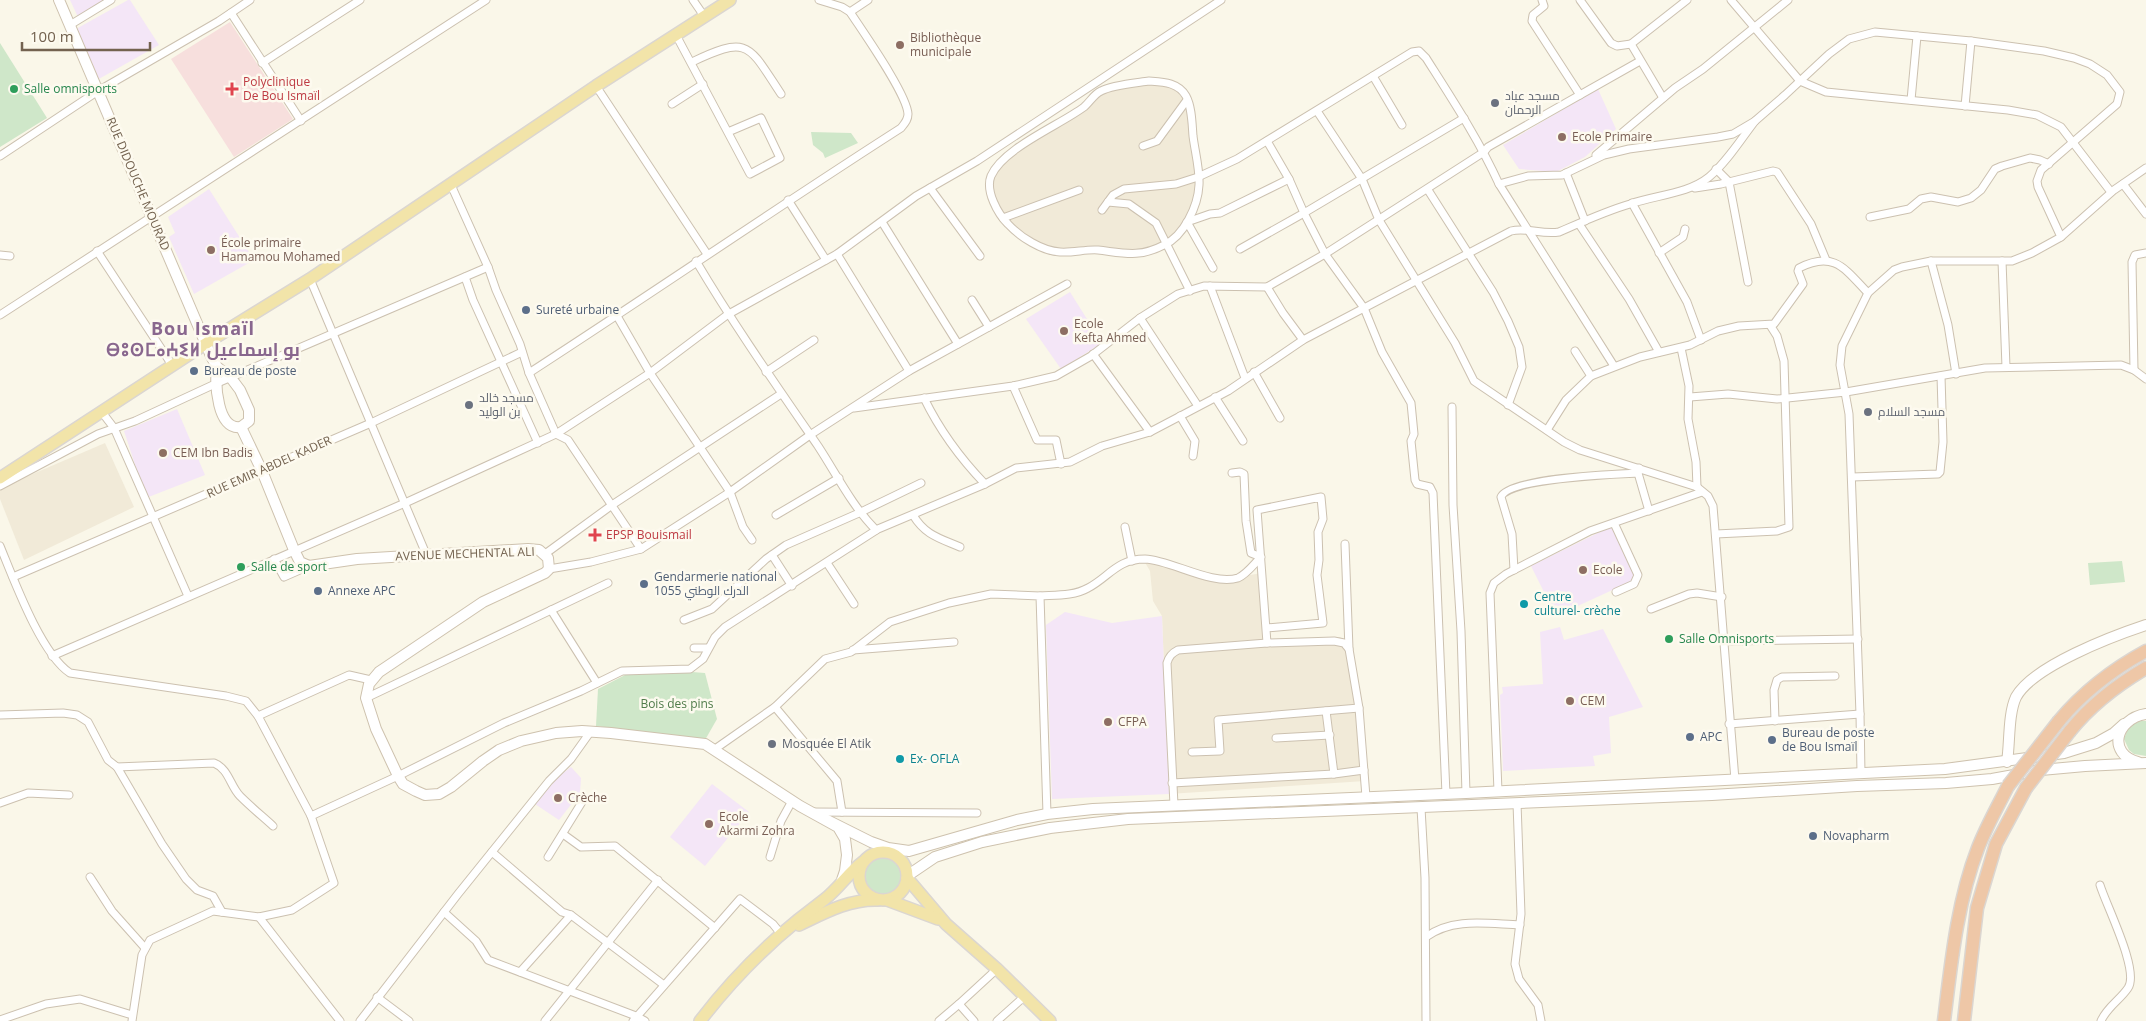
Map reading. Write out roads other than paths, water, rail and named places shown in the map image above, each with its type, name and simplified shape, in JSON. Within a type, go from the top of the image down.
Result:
[{"type":"highway","points":[[1944,1021],[1960,913],[1967,882],[1978,847],[2008,786],[2071,707],[2106,677],[2146,651]]},
{"type":"highway","points":[[1964,1021],[1977,908],[1996,844],[2026,788],[2081,717],[2102,698],[2146,668]]},
{"type":"main road","name":"RUE DIDOUCHE MOURAD","points":[[60,0],[217,367]]},
{"type":"main road","points":[[0,478],[101,411],[310,279],[596,86],[730,0]]},
{"type":"main road","points":[[217,367],[231,378],[240,390],[249,410],[248,421],[241,427],[232,426],[227,422],[217,399],[215,384],[217,367]]},
{"type":"main road","points":[[241,427],[262,471],[294,550],[300,562],[309,566]]},
{"type":"main road","name":"AVENUE MECHENTAL ALI","points":[[309,566],[357,559],[528,550],[539,550],[545,554],[550,563],[549,569],[540,576],[469,611],[371,680]]},
{"type":"main road","points":[[2007,762],[2011,713],[2017,696],[2022,689],[2041,672],[2056,664],[2113,636],[2146,625]]},
{"type":"main road","points":[[371,680],[367,688],[366,698],[376,729],[403,784],[416,792],[429,795],[439,794],[452,787],[487,758],[507,746],[543,736],[591,731],[701,743],[715,748],[810,812],[900,858],[907,877],[899,894],[883,900],[864,900],[832,909],[783,933]]},
{"type":"main road","points":[[700,1021],[726,988],[783,933],[826,899],[874,853],[909,851],[1000,824],[1047,814],[1093,809],[1446,794],[1946,769],[2007,762],[2079,749],[2107,737],[2129,720],[2144,715]]},
{"type":"main road","points":[[2124,724],[2119,734],[2122,752],[2131,760],[2145,763]]},
{"type":"main road","points":[[907,877],[931,858],[958,848],[1021,833],[1128,818],[1421,808],[1946,783],[1992,779],[2085,766],[2145,763]]},
{"type":"main road","points":[[823,818],[840,830],[847,855],[862,888],[873,898],[930,914],[946,924]]},
{"type":"main road","points":[[871,842],[888,848],[909,851]]},
{"type":"main road","points":[[840,884],[845,871],[847,855]]},
{"type":"main road","points":[[907,877],[946,924],[997,969],[1050,1021]]},
{"type":"street","points":[[70,25],[111,0]]},
{"type":"street","points":[[0,156],[98,91],[250,0]]},
{"type":"street","points":[[262,63],[360,0]]},
{"type":"street","points":[[0,315],[486,0]]},
{"type":"street","points":[[693,0],[704,16]]},
{"type":"street","points":[[529,373],[788,200],[901,128],[907,119],[908,112],[898,89],[850,12],[842,7],[819,0]]},
{"type":"street","points":[[850,12],[868,0]]},
{"type":"street","points":[[52,656],[405,503],[556,434],[650,373],[728,315],[837,254],[930,188],[977,161],[1221,0]]},
{"type":"street","points":[[1580,0],[1611,43],[1617,46],[1631,44],[1687,0]]},
{"type":"street","points":[[1731,0],[1800,81],[1826,92],[2037,115],[2061,127],[2111,192]]},
{"type":"street","points":[[1589,161],[1663,98],[1703,69],[1788,0]]},
{"type":"street","points":[[1546,1],[1533,15],[1532,21],[1580,95]]},
{"type":"street","points":[[231,13],[301,121]]},
{"type":"street","points":[[1499,184],[1523,176],[1553,177],[1604,155],[1628,149],[1718,138],[1733,134],[1755,120],[1829,54],[1849,40],[1875,32],[1971,41],[2044,51],[2090,64],[2107,75],[2120,92],[2117,104],[2049,164],[2039,176],[2038,187],[2061,236]]},
{"type":"street","points":[[676,35],[750,174],[780,158],[761,118],[728,132]]},
{"type":"street","points":[[1911,100],[1916,36]]},
{"type":"street","points":[[1966,106],[1971,41]]},
{"type":"street","points":[[1631,44],[1663,98]]},
{"type":"street","points":[[692,62],[720,49],[734,46],[746,48],[757,58],[781,94]]},
{"type":"street","points":[[1102,210],[1114,195],[1124,189],[1176,184],[1198,177],[1237,159],[1412,52],[1419,51],[1426,58],[1464,118],[1484,152],[1499,184],[1528,230],[1536,235],[1614,366]]},
{"type":"street","points":[[854,408],[1013,386],[1056,376],[1092,354],[1140,318],[1178,294],[1210,286],[1267,288],[1326,254],[1428,190],[1484,152],[1488,147],[1640,61]]},
{"type":"street","points":[[1373,76],[1402,124]]},
{"type":"street","points":[[1149,81],[1171,83],[1180,89],[1187,100],[1199,185],[1195,205],[1187,222],[1166,245],[1147,252],[1121,254],[1097,250],[1059,252],[1046,250],[1014,231],[1003,218],[994,203],[990,188],[990,177],[1024,143],[1076,112],[1100,91],[1149,81]]},
{"type":"street","points":[[672,104],[703,84]]},
{"type":"street","points":[[596,86],[707,254]]},
{"type":"street","points":[[1143,146],[1157,141],[1187,100]]},
{"type":"street","points":[[1069,101],[1076,112]]},
{"type":"street","points":[[1317,111],[1362,179],[1379,220],[1455,343],[1474,381],[1508,405],[1580,450],[1639,471],[1700,489],[1708,496],[1713,506],[1716,534],[1722,598],[1729,724],[1735,780]]},
{"type":"street","points":[[1240,249],[1304,214],[1464,118]]},
{"type":"street","points":[[1682,190],[1701,183],[1716,169],[1755,120]]},
{"type":"street","points":[[1267,141],[1289,179],[1304,214],[1326,254],[1364,308],[1382,352],[1411,403],[1414,434],[1411,443],[1415,480],[1417,484],[1430,487],[1433,493],[1446,794]]},
{"type":"street","points":[[1870,217],[1909,209],[1921,199],[1930,197],[1958,202],[1970,198],[1981,190],[1995,169],[2002,166],[2030,158],[2049,164]]},
{"type":"street","points":[[1861,774],[1852,477],[1849,414],[1840,365],[1842,346],[1868,293],[1894,270],[1931,262],[2012,261],[2024,257],[2061,236],[2111,192],[2146,168]]},
{"type":"street","points":[[1716,169],[1729,182],[1748,282]]},
{"type":"street","points":[[1536,235],[1554,233],[1632,203],[1682,190],[1729,182],[1773,171],[1777,172],[1811,224],[1826,260]]},
{"type":"street","points":[[1566,173],[1582,223],[1659,352]]},
{"type":"street","points":[[1187,222],[1210,214],[1220,213],[1289,179]]},
{"type":"street","points":[[2123,184],[2146,214]]},
{"type":"street","points":[[451,185],[488,267],[529,373],[556,434],[568,440],[642,549]]},
{"type":"street","points":[[930,188],[980,256]]},
{"type":"street","points":[[1003,218],[1079,190]]},
{"type":"street","points":[[1428,190],[1493,292],[1519,347],[1522,367],[1508,405]]},
{"type":"street","points":[[788,200],[826,260]]},
{"type":"street","points":[[1108,202],[1128,204],[1156,223],[1190,291]]},
{"type":"street","points":[[1632,203],[1687,302],[1701,340]]},
{"type":"street","points":[[882,222],[958,344]]},
{"type":"street","points":[[1187,222],[1213,268]]},
{"type":"street","points":[[1659,253],[1683,237],[1684,229]]},
{"type":"street","points":[[311,816],[398,776],[504,723],[624,670],[690,669],[703,659],[708,648],[725,627],[792,586],[876,530],[1024,466],[1070,462],[1102,446],[1150,432],[1215,397],[1303,340],[1511,231],[1528,230]]},
{"type":"street","points":[[97,251],[172,366]]},
{"type":"street","points":[[2134,370],[2132,262],[2135,255],[2146,253]]},
{"type":"street","points":[[837,254],[909,371]]},
{"type":"street","points":[[0,255],[10,256]]},
{"type":"street","points":[[1547,430],[1566,400],[1591,376],[1614,366],[1659,352],[1681,348],[1718,331],[1770,325],[1776,322],[1803,284],[1798,274],[1799,268],[1816,261],[1826,260],[1846,269],[1868,293]]},
{"type":"street","points":[[2002,261],[2006,367]]},
{"type":"street","points":[[696,262],[728,315],[840,478],[859,513],[876,530]]},
{"type":"street","points":[[1931,262],[1948,325],[1956,374]]},
{"type":"street","points":[[0,486],[98,434],[135,421],[215,384],[488,267]]},
{"type":"street","points":[[465,276],[473,300],[538,443]]},
{"type":"street","points":[[310,279],[426,554]]},
{"type":"street","points":[[549,569],[591,562],[642,549],[730,492],[810,435],[909,371],[1067,284]]},
{"type":"street","points":[[1210,286],[1245,378]]},
{"type":"street","points":[[1267,288],[1303,340]]},
{"type":"street","points":[[972,300],[989,327]]},
{"type":"street","points":[[617,316],[650,373],[730,492],[743,527],[752,540]]},
{"type":"street","points":[[1140,318],[1198,406]]},
{"type":"street","points":[[1716,534],[1778,531],[1789,527],[1784,361],[1777,336],[1770,325]]},
{"type":"street","points":[[766,372],[814,340]]},
{"type":"street","points":[[1681,348],[1690,397],[1688,419],[1700,489]]},
{"type":"street","points":[[1576,351],[1591,376]]},
{"type":"street","name":"RUE EMIR ABDEL KADER","points":[[13,577],[371,423],[522,352]]},
{"type":"street","points":[[1092,354],[1150,432]]},
{"type":"street","points":[[1690,397],[1728,394],[1785,398],[1846,392],[1985,368],[2006,367],[2121,365],[2134,370],[2146,379]]},
{"type":"street","points":[[1254,372],[1280,418]]},
{"type":"street","points":[[1852,477],[1917,476],[1938,474],[1940,472],[1943,442],[1941,376]]},
{"type":"street","points":[[1013,386],[1037,440],[1056,440],[1061,464]]},
{"type":"street","points":[[545,554],[612,505],[781,394]]},
{"type":"street","points":[[1215,397],[1243,440]]},
{"type":"street","points":[[924,398],[940,430],[961,459],[985,484]]},
{"type":"street","points":[[1452,407],[1453,505],[1461,631],[1466,793]]},
{"type":"street","points":[[101,411],[114,428],[188,596]]},
{"type":"street","points":[[1180,416],[1195,440],[1193,456]]},
{"type":"street","points":[[1639,471],[1649,511]]},
{"type":"street","points":[[1514,570],[1512,534],[1501,501],[1504,492],[1524,485],[1573,476],[1639,471]]},
{"type":"street","points":[[1232,473],[1244,474],[1246,521],[1251,553],[1261,557]]},
{"type":"street","points":[[776,515],[840,478]]},
{"type":"street","points":[[684,620],[712,609],[772,555],[786,545],[921,483]]},
{"type":"street","points":[[1498,791],[1490,593],[1494,583],[1514,570],[1590,531],[1649,511],[1700,489]]},
{"type":"street","points":[[1266,628],[1323,623],[1317,575],[1319,560],[1318,532],[1323,519],[1321,497],[1257,510],[1267,643]]},
{"type":"street","points":[[913,514],[919,526],[927,533],[960,547]]},
{"type":"street","points":[[1614,523],[1638,576],[1634,584],[1616,592]]},
{"type":"street","points":[[1125,527],[1132,561]]},
{"type":"street","points":[[1345,544],[1349,649],[1359,708],[1366,796]]},
{"type":"street","points":[[0,546],[44,643],[52,656],[70,673],[226,696],[246,701],[258,716],[311,816],[334,883],[292,910],[259,917],[213,911],[150,940],[142,955],[132,1018],[80,999],[46,1004],[0,1020]]},
{"type":"street","points":[[772,555],[792,586]]},
{"type":"street","points":[[853,650],[890,622],[940,605],[991,594],[1065,595],[1091,587],[1120,564],[1132,561],[1154,560],[1182,570],[1226,579],[1239,578],[1261,557]]},
{"type":"street","points":[[274,559],[284,576],[309,566]]},
{"type":"street","points":[[827,563],[854,604]]},
{"type":"street","points":[[366,698],[608,583]]},
{"type":"street","points":[[1651,609],[1689,594],[1698,593],[1722,598]]},
{"type":"street","points":[[1040,596],[1047,814]]},
{"type":"street","points":[[552,610],[596,683]]},
{"type":"street","points":[[1724,641],[1858,639]]},
{"type":"street","points":[[1174,805],[1167,663],[1168,658],[1173,652],[1178,650],[1267,643],[1334,641],[1344,643],[1349,649]]},
{"type":"street","points":[[715,748],[775,706],[825,659],[853,650],[954,642]]},
{"type":"street","points":[[694,648],[708,648]]},
{"type":"street","points":[[258,716],[349,675],[371,680]]},
{"type":"street","points":[[1775,721],[1774,690],[1777,680],[1782,677],[1835,676]]},
{"type":"street","points":[[775,706],[838,780],[842,812]]},
{"type":"street","points":[[1192,752],[1220,751],[1218,720],[1359,708]]},
{"type":"street","points":[[1326,711],[1334,774]]},
{"type":"street","points":[[0,716],[64,713],[77,715],[88,722],[108,760],[117,767],[162,844],[186,879],[197,890],[213,896],[222,912]]},
{"type":"street","points":[[1729,724],[1860,714]]},
{"type":"street","points":[[360,1021],[444,912],[549,781],[571,759],[591,731]]},
{"type":"street","points":[[1276,738],[1330,735]]},
{"type":"street","points":[[117,767],[218,765],[223,769],[238,795],[273,826]]},
{"type":"street","points":[[1172,783],[1334,774],[1364,770]]},
{"type":"street","points":[[0,803],[28,793],[68,794]]},
{"type":"street","points":[[770,857],[781,821],[792,801]]},
{"type":"street","points":[[548,857],[582,802]]},
{"type":"street","points":[[1517,803],[1520,925],[1515,964],[1523,985],[1538,1005],[1541,1021]]},
{"type":"street","points":[[1421,808],[1426,937],[1426,1021]]},
{"type":"street","points":[[810,812],[977,813]]},
{"type":"street","points":[[563,834],[581,847],[615,846],[715,928]]},
{"type":"street","points":[[492,852],[562,912],[571,915],[664,985]]},
{"type":"street","points":[[90,877],[112,911],[145,948]]},
{"type":"street","points":[[545,1021],[658,880]]},
{"type":"street","points":[[2100,885],[2118,928],[2131,977],[2129,987],[2114,1002],[2101,1021]]},
{"type":"street","points":[[635,1019],[740,898],[783,933]]},
{"type":"street","points":[[444,912],[476,942],[488,960],[569,990],[635,1019],[645,1021]]},
{"type":"street","points":[[520,972],[571,915]]},
{"type":"street","points":[[259,917],[340,1021]]},
{"type":"street","points":[[1426,937],[1440,928],[1456,923],[1520,925]]},
{"type":"street","points":[[939,1021],[997,969]]},
{"type":"street","points":[[997,1021],[1025,996]]},
{"type":"street","points":[[377,997],[409,1021]]},
{"type":"street","points":[[958,1004],[974,1021]]},
{"type":"place","name":"Bibliothèque municipale","points":[[900,45]]},
{"type":"place","name":"Salle omnisports","points":[[14,89]]},
{"type":"place","name":"Polyclinique De Bou Ismaïl","points":[[232,89]]},
{"type":"place","name":"مسجد عباد الرحمان","points":[[1495,103]]},
{"type":"place","name":"Ecole Primaire","points":[[1562,137]]},
{"type":"place","name":"École primaire Hamamou Mohamed","points":[[211,250]]},
{"type":"place","name":"Sureté urbaine","points":[[526,310]]},
{"type":"place","name":"Ecole Kefta Ahmed","points":[[1064,331]]},
{"type":"place","name":"Bureau de poste","points":[[194,371]]},
{"type":"place","name":"مسجد خالد بن الوليد","points":[[469,405]]},
{"type":"place","name":"مسجد السلام","points":[[1868,412]]},
{"type":"place","name":"CEM Ibn Badis","points":[[163,453]]},
{"type":"place","name":"EPSP Bouismail","points":[[595,535]]},
{"type":"place","name":"Salle de sport","points":[[241,567]]},
{"type":"place","name":"Ecole","points":[[1583,570]]},
{"type":"place","name":"Gendarmerie national 1055 الدرك الوطني","points":[[644,584]]},
{"type":"place","name":"Annexe APC","points":[[318,591]]},
{"type":"place","name":"Centre culturel- crèche","points":[[1524,604]]},
{"type":"place","name":"Salle Omnisports","points":[[1669,639]]},
{"type":"place","name":"CEM","points":[[1570,701]]},
{"type":"place","name":"CFPA","points":[[1108,722]]},
{"type":"place","name":"APC","points":[[1690,737]]},
{"type":"place","name":"Bureau de poste de Bou Ismaïl","points":[[1772,740]]},
{"type":"place","name":"Mosquée El Atik","points":[[772,744]]},
{"type":"place","name":"Ex- OFLA","points":[[900,759]]},
{"type":"place","name":"Crèche","points":[[558,798]]},
{"type":"place","name":"Ecole Akarmi Zohra","points":[[709,824]]},
{"type":"place","name":"Novapharm","points":[[1813,836]]},
{"type":"district","name":"Bou Ismaïl ⴱⵓⵙⵎⴰⵄⵉⵍ بو إسماعيل","points":[[203,339]]},
{"type":"park label","name":"Bois des pins","points":[[677,704]]}]
